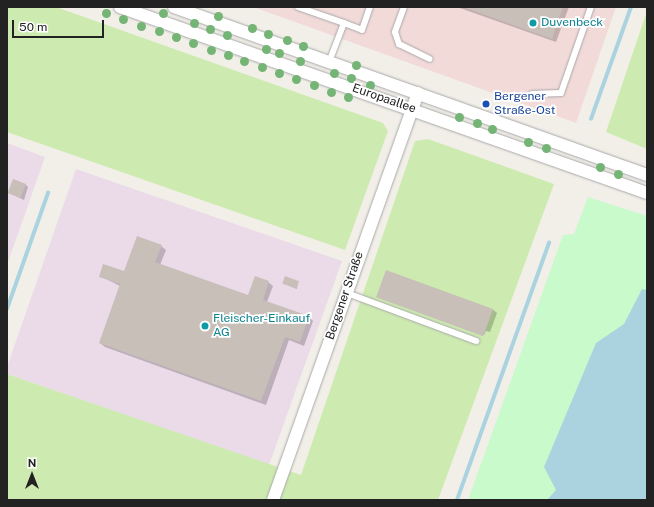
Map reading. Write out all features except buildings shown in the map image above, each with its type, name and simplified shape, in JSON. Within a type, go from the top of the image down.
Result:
[{"type":"street","name":"Europaallee","points":[[120,7],[647,192]]},
{"type":"street","name":"Europaallee","points":[[174,7],[647,176]]},
{"type":"street","name":"Bergener Straße","points":[[273,500],[418,93]]},
{"type":"lane","points":[[298,7],[362,30],[370,7]]},
{"type":"lane","points":[[404,7],[395,32],[399,44],[430,59]]},
{"type":"lane","points":[[532,94],[561,93],[591,7]]},
{"type":"lane","points":[[329,62],[344,23]]},
{"type":"lane","points":[[347,293],[476,341]]},
{"type":"shaded area","points":[[253,7],[616,7],[576,123]]},
{"type":"shaded area","points":[[7,143],[45,157],[7,265]]},
{"type":"shaded area","points":[[76,169],[342,261],[269,465],[7,374],[7,367]]},
{"type":"green space","points":[[7,7],[56,7],[383,123],[388,131],[345,250],[7,132]]},
{"type":"green space","points":[[647,11],[647,149],[606,132]]},
{"type":"green space","points":[[428,139],[554,184],[438,500],[7,500],[7,374],[301,475],[415,141]]},
{"type":"green space","points":[[588,197],[647,216],[647,500],[468,500],[563,235],[574,234]]},
{"type":"water","points":[[642,289],[647,290],[647,500],[547,500],[556,490],[544,467],[596,343],[624,324]]},
{"type":"waterway","points":[[591,119],[631,7]]},
{"type":"waterway","points":[[7,309],[48,193]]},
{"type":"waterway","points":[[457,500],[549,243]]},
{"type":"place","name":"Duvenbeck","points":[[533,23]]},
{"type":"place","name":"Bergener Straße-Ost","points":[[486,104]]},
{"type":"place","name":"Fleischer-Einkauf AG","points":[[205,326]]}]
